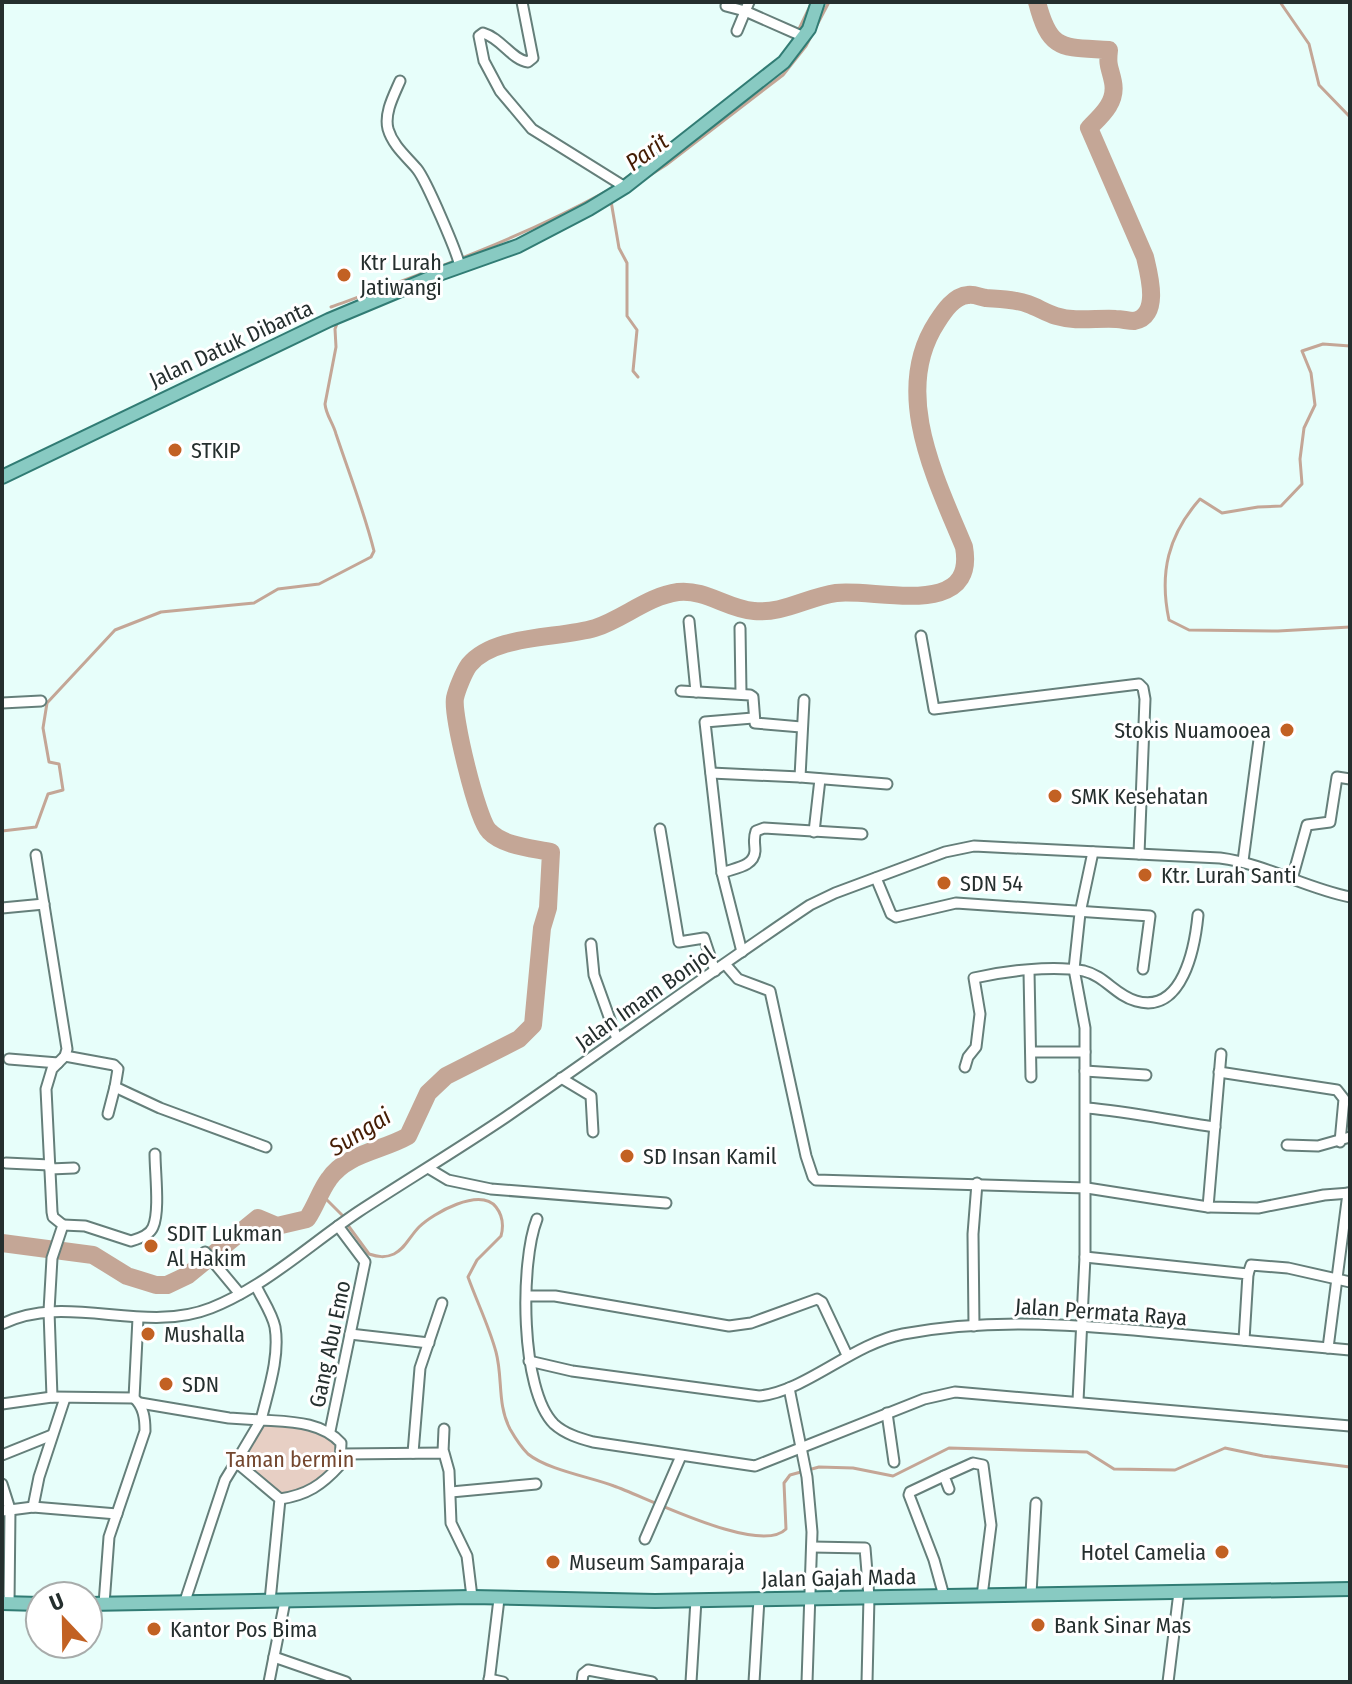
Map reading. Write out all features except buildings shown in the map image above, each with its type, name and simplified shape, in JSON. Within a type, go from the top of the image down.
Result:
[{"type":"main road","name":"Jalan Datuk Dibanta","points":[[2,477],[329,320],[528,241],[589,209],[625,187],[784,62],[804,37],[818,2]]},
{"type":"main road","name":"Jalan Gajah Mada","points":[[104,1604],[472,1597],[811,1599],[1350,1589]]},
{"type":"main road","points":[[4,1605],[24,1604]]},
{"type":"street","points":[[522,2],[533,58],[524,63],[494,36],[481,33],[480,45],[500,91],[532,129],[625,187]]},
{"type":"street","points":[[726,6],[747,7],[804,37]]},
{"type":"street","points":[[737,31],[747,7]]},
{"type":"street","points":[[400,81],[389,110],[389,131],[425,183],[457,253],[460,267]]},
{"type":"street","points":[[689,621],[696,692]]},
{"type":"street","points":[[740,628],[741,693]]},
{"type":"street","points":[[921,636],[934,709],[1141,686],[1145,720],[1139,854]]},
{"type":"street","points":[[681,691],[741,693],[753,697],[753,718],[757,724],[801,727]]},
{"type":"street","points":[[800,777],[804,700]]},
{"type":"street","points":[[2,703],[41,701]]},
{"type":"street","points":[[742,952],[722,873],[705,722],[753,718]]},
{"type":"street","points":[[1243,861],[1260,732]]},
{"type":"street","points":[[711,773],[887,784]]},
{"type":"street","points":[[1292,879],[1307,825],[1330,822],[1337,777],[1350,779]]},
{"type":"street","points":[[814,832],[820,779]]},
{"type":"street","points":[[660,829],[679,942],[704,938],[715,971]]},
{"type":"street","points":[[722,873],[751,861],[754,856],[754,833],[760,829],[862,834]]},
{"type":"street","name":"Jalan Imam Bonjol","points":[[2,1324],[33,1312],[49,1311],[138,1318],[175,1316],[204,1311],[240,1294],[561,1078],[810,905],[961,848],[1243,861],[1324,892],[1350,897]]},
{"type":"street","points":[[1078,1401],[1087,1188],[1084,1015],[1074,969],[1080,913],[1093,852]]},
{"type":"street","points":[[36,855],[67,1049],[48,1076],[46,1089],[53,1217],[63,1225],[85,1226],[131,1241],[149,1233],[154,1227],[155,1154]]},
{"type":"street","points":[[876,878],[891,914],[896,917],[956,903],[1150,916],[1143,969]]},
{"type":"street","points":[[2,908],[44,904]]},
{"type":"street","points":[[965,1067],[976,1047],[980,1014],[974,978],[1074,969],[1096,974],[1117,992],[1135,1001],[1148,1003],[1173,993],[1191,958],[1198,915]]},
{"type":"street","points":[[591,944],[594,975],[617,1039]]},
{"type":"street","points":[[725,964],[738,979],[770,991],[806,1156],[814,1179],[1087,1188],[1208,1207],[1258,1208],[1349,1193],[1346,1253],[1337,1279],[1328,1348]]},
{"type":"street","points":[[1029,971],[1031,1077]]},
{"type":"street","points":[[1031,1052],[1085,1052]]},
{"type":"street","points":[[1208,1207],[1221,1054]]},
{"type":"street","points":[[9,1059],[62,1059],[114,1065],[118,1069],[108,1114]]},
{"type":"street","points":[[1085,1071],[1146,1075]]},
{"type":"street","points":[[1219,1072],[1337,1090],[1344,1099],[1340,1142]]},
{"type":"street","points":[[561,1078],[591,1096],[593,1132]]},
{"type":"street","points":[[115,1087],[160,1108],[266,1147]]},
{"type":"street","points":[[1086,1108],[1215,1127]]},
{"type":"street","points":[[1287,1145],[1318,1146],[1350,1137]]},
{"type":"street","points":[[6,1163],[74,1168]]},
{"type":"street","points":[[428,1168],[448,1180],[491,1189],[666,1203]]},
{"type":"street","points":[[974,1326],[973,1234],[977,1183]]},
{"type":"street","points":[[537,1219],[530,1250],[527,1296],[531,1376],[552,1422],[563,1431],[593,1442],[755,1466],[887,1413],[955,1392],[1350,1426]]},
{"type":"street","name":"Gang Abu Emo","points":[[330,1431],[365,1262],[344,1222]]},
{"type":"street","points":[[52,1397],[49,1311],[52,1258],[63,1225]]},
{"type":"street","points":[[205,1252],[240,1294]]},
{"type":"street","points":[[1085,1257],[1248,1274]]},
{"type":"street","points":[[1244,1340],[1251,1265],[1288,1268],[1350,1282]]},
{"type":"street","points":[[185,1601],[225,1480],[261,1420],[273,1366],[275,1326],[256,1286]]},
{"type":"street","points":[[527,1296],[555,1296],[729,1326],[751,1323],[817,1299],[822,1302],[847,1355]]},
{"type":"street","points":[[413,1453],[420,1368],[442,1303]]},
{"type":"street","points":[[104,1604],[107,1547],[145,1431],[145,1417],[137,1400],[138,1318]]},
{"type":"street","name":"Jalan Permata Raya","points":[[529,1361],[572,1371],[752,1396],[768,1395],[789,1388],[847,1355],[903,1334],[1011,1323],[1082,1324],[1350,1350]]},
{"type":"street","points":[[350,1334],[429,1343]]},
{"type":"street","points":[[789,1388],[807,1477],[812,1547],[807,1682]]},
{"type":"street","points":[[2,1404],[52,1397],[137,1400],[229,1418],[317,1426],[330,1431],[341,1443],[340,1465],[316,1489],[300,1496],[280,1499],[236,1462]]},
{"type":"street","points":[[33,1507],[65,1398]]},
{"type":"street","points":[[887,1413],[894,1462]]},
{"type":"street","points":[[444,1429],[443,1452],[447,1458],[451,1492],[451,1523],[467,1556],[472,1597]]},
{"type":"street","points":[[2,1455],[52,1435]]},
{"type":"street","points":[[342,1454],[443,1452]]},
{"type":"street","points":[[645,1539],[681,1456]]},
{"type":"street","points":[[944,1596],[909,1495],[973,1463],[983,1465],[991,1525],[982,1596]]},
{"type":"street","points":[[944,1476],[949,1489]]},
{"type":"street","points":[[2,1484],[6,1510],[4,1605]]},
{"type":"street","points":[[451,1492],[536,1484]]},
{"type":"street","points":[[270,1601],[280,1499]]},
{"type":"street","points":[[1031,1594],[1036,1503]]},
{"type":"street","points":[[6,1510],[33,1507],[117,1514]]},
{"type":"street","points":[[812,1547],[865,1548],[869,1597],[867,1682]]},
{"type":"street","points":[[1168,1682],[1179,1592]]},
{"type":"street","points":[[499,1599],[489,1681],[503,1682]]},
{"type":"street","points":[[754,1682],[759,1599]]},
{"type":"street","points":[[691,1682],[696,1600]]},
{"type":"street","points":[[269,1682],[285,1601]]},
{"type":"street","points":[[274,1657],[346,1682]]},
{"type":"street","points":[[582,1682],[583,1674],[588,1670],[652,1682]]},
{"type":"green space","name":"Taman bermin","points":[[265,1423],[298,1426],[333,1437],[337,1456],[328,1474],[314,1485],[285,1494],[276,1491],[240,1462]]},
{"type":"waterway","name":"Parit","points":[[798,31],[812,2]]},
{"type":"waterway","name":"Parit","points":[[641,181],[783,75],[806,46],[829,2]]},
{"type":"waterway","name":"Sungai","points":[[2,1243],[93,1255],[127,1276],[156,1285],[167,1285],[188,1275],[258,1218],[277,1226],[307,1219],[336,1170],[355,1158],[408,1136],[428,1093],[446,1076],[519,1039],[533,1025],[542,928],[548,908],[551,852],[518,846],[495,836],[484,823],[478,808],[461,744],[455,698],[467,668],[480,655],[510,643],[595,628],[656,598],[678,592],[698,593],[744,609],[764,611],[836,593],[920,596],[940,592],[955,584],[964,570],[964,547],[931,464],[918,406],[918,377],[924,349],[943,313],[958,298],[970,295],[1018,301],[1063,318],[1134,321],[1148,312],[1150,303],[1145,257],[1089,128],[1113,96],[1109,50],[1060,44],[1047,30],[1037,2]]},
{"type":"waterway","points":[[1280,2],[1309,44],[1319,85],[1350,117]]},
{"type":"waterway","name":"Parit","points":[[623,180],[636,171]]},
{"type":"waterway","name":"Parit","points":[[331,307],[504,241],[605,192]]},
{"type":"waterway","name":"Parit","points":[[611,201],[619,248],[627,263],[627,316],[637,330],[633,371],[638,377]]},
{"type":"waterway","points":[[2,831],[36,827],[48,794],[63,790],[59,764],[49,762],[43,728],[47,703],[115,630],[161,612],[254,603],[278,589],[319,584],[371,557],[374,551],[366,521],[325,404],[338,321]]},
{"type":"waterway","points":[[1350,346],[1323,344],[1302,351],[1311,373],[1315,405],[1304,428],[1300,459],[1302,484],[1281,506],[1222,513],[1200,499],[1173,541],[1165,586],[1169,620],[1189,630],[1278,631],[1350,627]]},
{"type":"waterway","points":[[321,1194],[344,1217]]},
{"type":"waterway","points":[[347,1224],[369,1254],[385,1257],[398,1252],[419,1227],[445,1209],[479,1200],[496,1207],[502,1221],[501,1236],[477,1260],[468,1277],[496,1352],[506,1420],[518,1442],[536,1460],[729,1530],[772,1535],[786,1529],[784,1483],[790,1475],[819,1467],[853,1468],[893,1476],[949,1448],[1087,1452],[1114,1469],[1175,1470],[1225,1448],[1350,1467]]},
{"type":"place","name":"Ktr Lurah Jatiwangi","points":[[344,275]]},
{"type":"place","name":"STKIP","points":[[175,450]]},
{"type":"place","name":"Stokis Nuamooea","points":[[1287,730]]},
{"type":"place","name":"SMK Kesehatan","points":[[1055,796]]},
{"type":"place","name":"Ktr. Lurah Santi","points":[[1145,875]]},
{"type":"place","name":"SDN 54","points":[[944,883]]},
{"type":"place","name":"SD Insan Kamil","points":[[627,1156]]},
{"type":"place","name":"SDIT Lukman Al Hakim","points":[[151,1246]]},
{"type":"place","name":"Mushalla","points":[[148,1334]]},
{"type":"place","name":"SDN","points":[[166,1384]]},
{"type":"place","name":"Hotel Camelia","points":[[1222,1552]]},
{"type":"place","name":"Museum Samparaja","points":[[553,1562]]},
{"type":"place","name":"Bank Sinar Mas","points":[[1038,1625]]},
{"type":"place","name":"Kantor Pos Bima","points":[[154,1629]]}]
